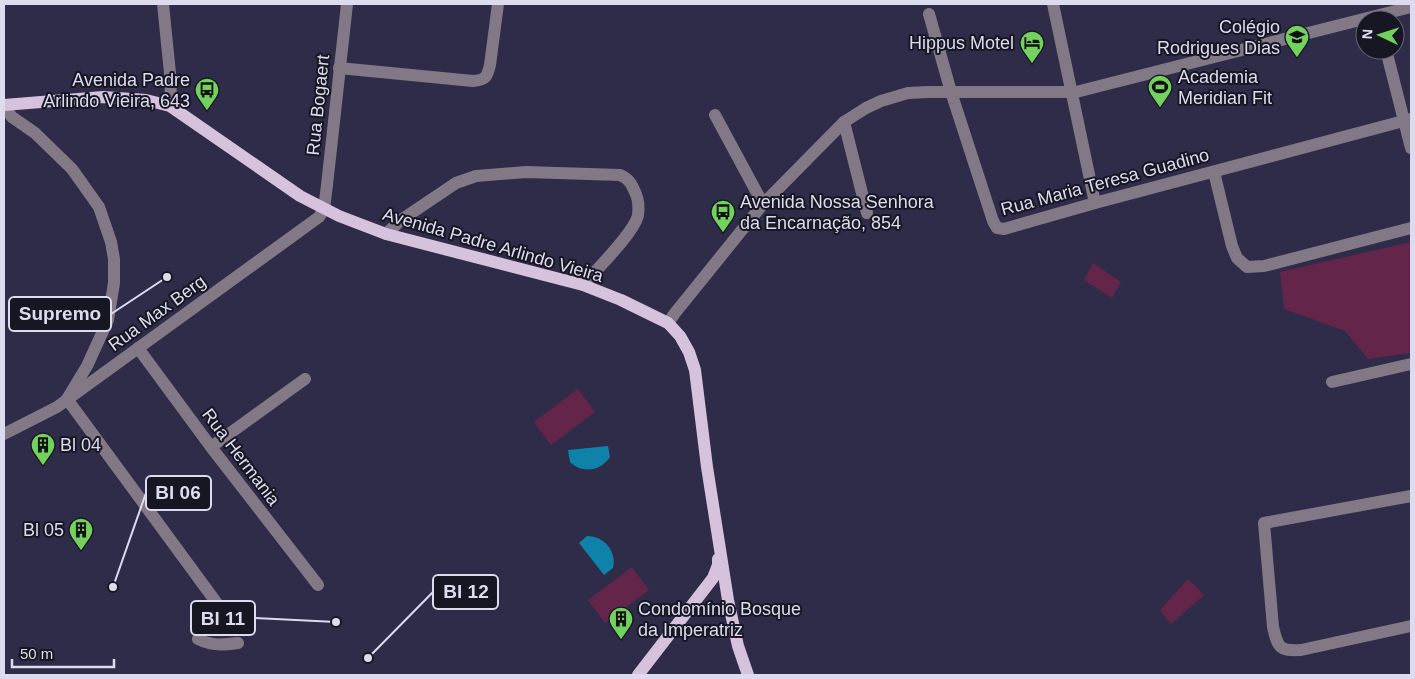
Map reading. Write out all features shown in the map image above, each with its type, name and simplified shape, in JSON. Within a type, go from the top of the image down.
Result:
[{"type":"main road","name":"Avenida Padre Arlindo Vieira","points":[[4,106],[102,97],[146,100],[170,106],[300,196],[339,216],[386,234],[583,285],[621,300],[668,323],[680,336],[689,352],[695,370],[728,600],[738,646],[748,675]]},
{"type":"main road","points":[[638,675],[713,578],[718,565],[719,546]]},
{"type":"main road","points":[[713,578],[720,585],[728,600]]},
{"type":"street","points":[[164,4],[171,83],[170,106]]},
{"type":"street","name":"Rua Bogaert","points":[[324,209],[347,4]]},
{"type":"street","points":[[340,68],[473,81],[482,80],[488,74],[490,66],[498,4]]},
{"type":"street","points":[[1053,4],[1095,203]]},
{"type":"street","name":"Rua Maria Teresa Guadino","points":[[929,14],[950,92],[997,228],[1004,229],[1408,120]]},
{"type":"street","points":[[668,323],[763,204],[844,122],[866,108],[888,99],[908,94],[950,92],[1071,93],[1355,24]]},
{"type":"street","points":[[1389,60],[1408,120],[1411,148]]},
{"type":"street","points":[[4,106],[12,117],[35,133],[72,169],[99,207],[111,242],[114,259],[114,283],[108,320],[87,366],[67,399],[227,617]]},
{"type":"street","points":[[715,115],[763,204]]},
{"type":"street","points":[[844,122],[867,213]]},
{"type":"street","points":[[386,234],[401,220],[456,184],[476,176],[526,172],[620,175],[627,178],[632,184],[638,198],[638,215],[632,229],[583,285]]},
{"type":"street","points":[[1214,172],[1232,246],[1237,258],[1247,267],[1264,266],[1411,228]]},
{"type":"street","name":"Rua Max Berg","points":[[4,434],[57,407],[320,217],[324,209]]},
{"type":"street","name":"Rua Hermania","points":[[138,348],[211,447],[318,585]]},
{"type":"street","points":[[1332,382],[1411,364]]},
{"type":"street","points":[[211,447],[305,379]]},
{"type":"street","points":[[1411,496],[1264,522],[1273,627],[1276,641],[1281,648],[1301,650],[1411,626]]},
{"type":"street","points":[[198,639],[216,645],[238,643]]},
{"type":"shaded area","points":[[1411,242],[1411,353],[1368,359],[1345,331],[1284,309],[1280,272]]},
{"type":"shaded area","points":[[1093,263],[1121,282],[1112,298],[1084,280]]},
{"type":"shaded area","points":[[578,389],[595,412],[551,445],[534,422]]},
{"type":"shaded area","points":[[632,567],[649,590],[605,623],[588,600]]},
{"type":"shaded area","points":[[1188,579],[1204,595],[1171,624],[1160,610]]},
{"type":"water","points":[[608,446],[610,457],[597,468],[580,468],[570,462],[568,450]]},
{"type":"water","points":[[587,536],[599,539],[611,550],[614,562],[613,568],[604,575],[579,543]]},
{"type":"place","name":"Colégio Rodrigues Dias","points":[[1297,58]]},
{"type":"place","name":"Hippus Motel","points":[[1032,64]]},
{"type":"place","name":"Academia Meridian Fit","points":[[1160,108]]},
{"type":"place","name":"Avenida Padre Arlindo Vieira, 643","points":[[207,111]]},
{"type":"place","name":"Avenida Nossa Senhora da Encarnação, 854","points":[[723,233]]},
{"type":"place","name":"Supremo","points":[[167,277]]},
{"type":"place","name":"Bl 04","points":[[43,466]]},
{"type":"place","name":"Bl 05","points":[[81,551]]},
{"type":"place","name":"Bl 06","points":[[113,587]]},
{"type":"place","name":"Bl 11","points":[[336,622]]},
{"type":"place","name":"Condomínio Bosque da Imperatriz","points":[[621,640]]},
{"type":"place","name":"Bl 12","points":[[368,658]]}]
